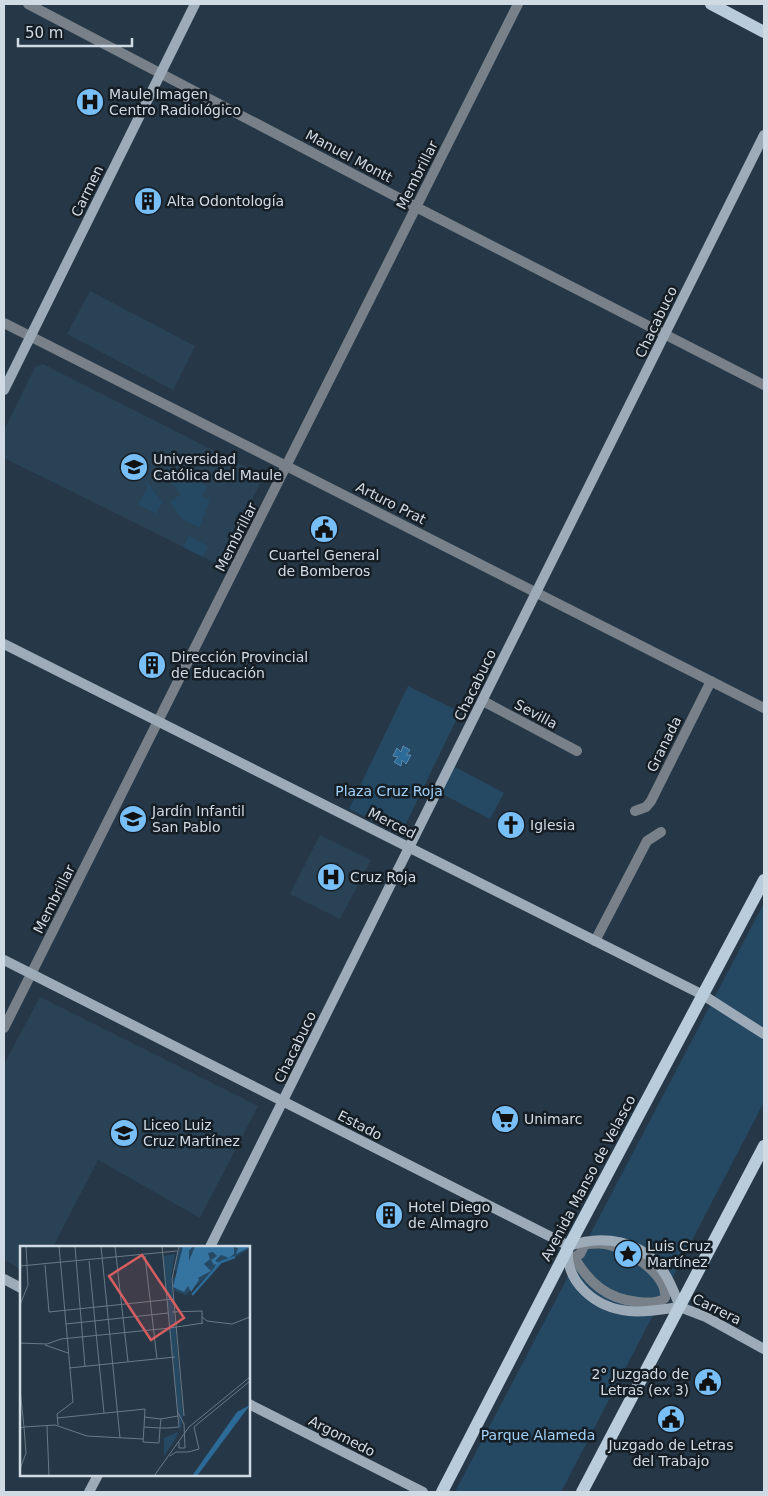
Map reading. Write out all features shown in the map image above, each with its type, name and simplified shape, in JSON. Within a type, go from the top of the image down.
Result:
[{"type":"main road","points":[[711,4],[764,32]]},
{"type":"main road","name":"Avenida Manso de Velasco","points":[[442,1492],[568,1246],[764,880]]},
{"type":"main road","points":[[582,1492],[764,1146]]},
{"type":"street","name":"Manuel Montt","points":[[28,4],[416,207],[764,385]]},
{"type":"street","name":"Carmen","points":[[4,390],[195,4]]},
{"type":"street","name":"Membrillar","points":[[4,1028],[518,4]]},
{"type":"street","name":"Chacabuco","points":[[211,1246],[764,135]]},
{"type":"street","name":"Arturo Prat","points":[[4,323],[764,708]]},
{"type":"street","name":"Merced","points":[[4,644],[703,995],[764,1034]]},
{"type":"street","name":"Granada","points":[[635,811],[646,807],[651,801],[711,681]]},
{"type":"street","name":"Sevilla","points":[[483,701],[577,751]]},
{"type":"street","points":[[595,941],[647,841],[661,832]]},
{"type":"street","name":"Estado","points":[[4,960],[568,1246]]},
{"type":"street","name":"Carrera","points":[[568,1246],[591,1240],[605,1239],[618,1241],[640,1250],[664,1271],[680,1307],[706,1317],[764,1349]]},
{"type":"street","points":[[586,1244],[605,1244],[632,1254],[659,1280],[665,1293],[665,1298],[661,1301],[647,1303],[626,1301],[610,1295],[598,1288],[586,1276],[574,1257],[580,1254],[586,1244]]},
{"type":"street","points":[[568,1246],[568,1264],[575,1281],[589,1295],[606,1305],[629,1311],[680,1307]]},
{"type":"street","points":[[4,1279],[20,1287]]},
{"type":"street","name":"Argomedo","points":[[250,1405],[423,1492]]},
{"type":"street","points":[[89,1492],[97,1476]]},
{"type":"shaded area","points":[[90,291],[195,346],[173,390],[67,334]]},
{"type":"shaded area","name":"Universidad Católica del Maule","points":[[43,364],[264,476],[218,564],[4,458],[4,430],[35,367]]},
{"type":"shaded area","points":[[403,746],[410,750],[406,755],[411,755],[406,764],[402,760],[401,766],[394,762],[398,757],[393,756],[397,748],[401,752]]},
{"type":"shaded area","name":"Cruz Roja","points":[[320,835],[371,860],[340,919],[290,894]]},
{"type":"shaded area","name":"Liceo Luiz Cruz Martínez","points":[[40,997],[258,1106],[200,1218],[98,1160],[54,1246],[20,1246],[20,1268],[4,1260],[4,1064]]},
{"type":"green space","points":[[169,467],[207,486],[202,496],[210,500],[199,528],[181,518],[170,502],[181,494],[165,475]]},
{"type":"green space","points":[[147,481],[162,502],[157,514],[138,505],[148,486],[145,484]]},
{"type":"green space","points":[[189,536],[208,546],[203,557],[183,547]]},
{"type":"green space","name":"Plaza Cruz Roja","points":[[408,686],[460,712],[401,834],[349,809]]},
{"type":"green space","points":[[446,762],[504,793],[490,819],[433,789]]},
{"type":"green space","name":"Parque Alameda","points":[[764,903],[764,1102],[561,1492],[455,1492]]},
{"type":"place","name":"Maule Imagen Centro Radiológico","points":[[90,102]]},
{"type":"place","name":"Alta Odontología","points":[[148,201]]},
{"type":"place","name":"Universidad Católica del Maule","points":[[134,467]]},
{"type":"place","name":"Cuartel General de Bomberos","points":[[324,529]]},
{"type":"place","name":"Dirección Provincial de Educación","points":[[152,665]]},
{"type":"place","name":"Jardín Infantil San Pablo","points":[[133,819]]},
{"type":"place","name":"Iglesia","points":[[511,825]]},
{"type":"place","name":"Cruz Roja","points":[[331,877]]},
{"type":"place","name":"Unimarc","points":[[505,1119]]},
{"type":"place","name":"Liceo Luiz Cruz Martínez","points":[[124,1133]]},
{"type":"place","name":"Hotel Diego de Almagro","points":[[389,1215]]},
{"type":"place","name":"Luis Cruz Martínez","points":[[628,1254]]},
{"type":"place","name":"2° Juzgado de Letras (ex 3)","points":[[708,1382]]},
{"type":"place","name":"Juzgado de Letras del Trabajo","points":[[671,1419]]}]
